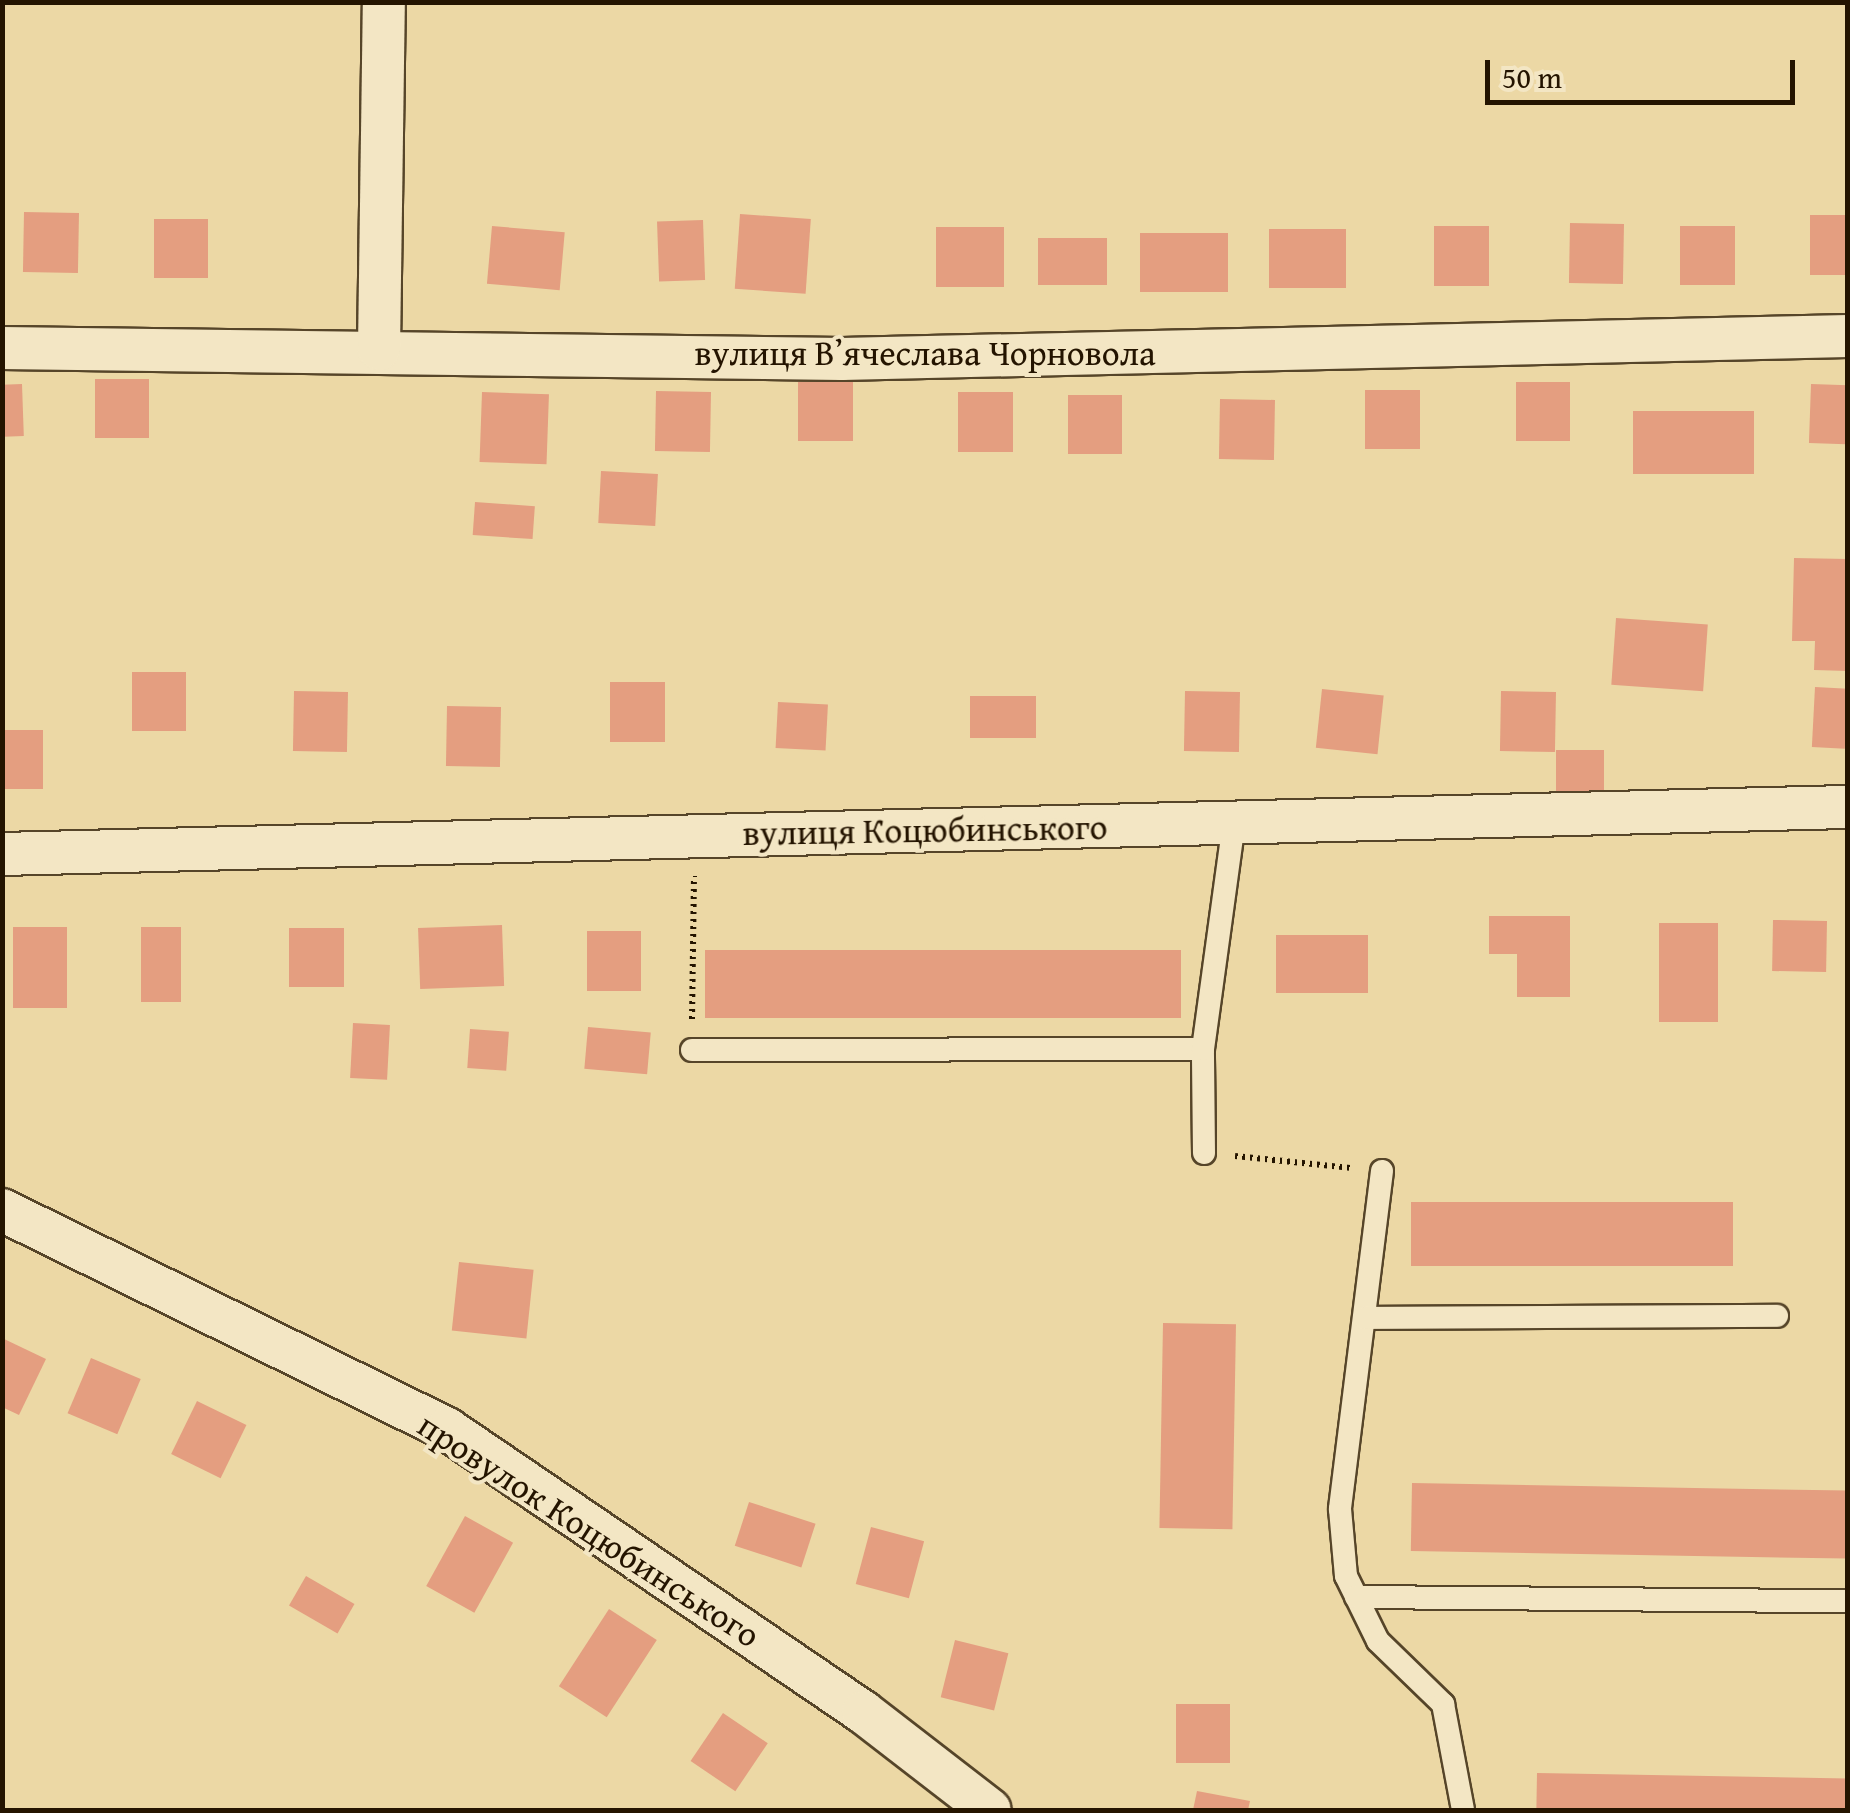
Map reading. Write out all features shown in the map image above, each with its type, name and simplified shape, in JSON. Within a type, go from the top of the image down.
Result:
[{"type":"street","points":[[379,348],[384,2]]},
{"type":"street","name":"вулиця Вʼячеслава Чорновола","points":[[2,348],[379,348],[842,359],[1848,336]]},
{"type":"street","name":"вулиця Коцюбинського","points":[[2,854],[1848,807]]},
{"type":"street","name":"провулок Коцюбинського","points":[[2,1210],[447,1430],[863,1712],[990,1810]]},
{"type":"lane","points":[[1204,1153],[1203,1049],[1234,823]]},
{"type":"lane","points":[[692,1050],[1203,1049]]},
{"type":"lane","points":[[1382,1170],[1340,1509],[1346,1576],[1378,1641],[1443,1704],[1463,1810]]},
{"type":"lane","points":[[1365,1318],[1777,1316]]},
{"type":"lane","points":[[1356,1597],[1848,1602]]},
{"type":"path","points":[[692,1050],[694,836]]},
{"type":"path","points":[[1204,1153],[1382,1170]]},
{"type":"building","points":[[24,212],[79,213],[78,273],[23,272]]},
{"type":"building","points":[[740,214],[811,219],[806,294],[735,289]]},
{"type":"building","points":[[1810,215],[1848,215],[1848,275],[1810,275]]},
{"type":"building","points":[[154,219],[208,219],[208,278],[154,278]]},
{"type":"building","points":[[703,220],[705,280],[659,282],[657,222]]},
{"type":"building","points":[[1570,223],[1624,224],[1623,284],[1569,283]]},
{"type":"building","points":[[492,226],[565,232],[560,290],[487,284]]},
{"type":"building","points":[[1434,226],[1489,226],[1489,286],[1434,286]]},
{"type":"building","points":[[1680,226],[1735,226],[1735,285],[1680,285]]},
{"type":"building","points":[[936,227],[1004,227],[1004,287],[936,287]]},
{"type":"building","points":[[1269,229],[1346,229],[1346,288],[1269,288]]},
{"type":"building","points":[[1140,233],[1228,233],[1228,292],[1140,292]]},
{"type":"building","points":[[1038,238],[1107,238],[1107,285],[1038,285]]},
{"type":"building","points":[[95,379],[149,379],[149,438],[95,438]]},
{"type":"building","points":[[798,382],[853,382],[853,441],[798,441]]},
{"type":"building","points":[[1516,382],[1570,382],[1570,441],[1516,441]]},
{"type":"building","points":[[22,384],[24,436],[4,437],[2,385]]},
{"type":"building","points":[[1811,384],[1848,385],[1846,444],[1809,443]]},
{"type":"building","points":[[1365,390],[1420,390],[1420,449],[1365,449]]},
{"type":"building","points":[[656,391],[711,392],[710,452],[655,451]]},
{"type":"building","points":[[482,392],[549,394],[547,464],[480,462]]},
{"type":"building","points":[[958,392],[1013,392],[1013,452],[958,452]]},
{"type":"building","points":[[1068,395],[1122,395],[1122,454],[1068,454]]},
{"type":"building","points":[[1220,399],[1275,400],[1274,460],[1219,459]]},
{"type":"building","points":[[1633,411],[1754,411],[1754,474],[1633,474]]},
{"type":"building","points":[[601,471],[658,474],[655,526],[598,523]]},
{"type":"building","points":[[475,502],[535,506],[533,539],[473,535]]},
{"type":"building","points":[[1794,558],[1848,559],[1848,671],[1814,670],[1815,641],[1792,641]]},
{"type":"building","points":[[1616,618],[1708,624],[1703,691],[1611,685]]},
{"type":"building","points":[[132,672],[186,672],[186,731],[132,731]]},
{"type":"building","points":[[610,682],[665,682],[665,742],[610,742]]},
{"type":"building","points":[[1815,687],[1848,689],[1845,749],[1812,747]]},
{"type":"building","points":[[1322,689],[1384,695],[1377,754],[1316,748]]},
{"type":"building","points":[[294,691],[348,692],[347,752],[293,751]]},
{"type":"building","points":[[1185,691],[1240,692],[1239,752],[1184,751]]},
{"type":"building","points":[[1501,691],[1556,692],[1555,752],[1500,751]]},
{"type":"building","points":[[970,696],[1036,696],[1036,738],[970,738]]},
{"type":"building","points":[[778,702],[828,705],[826,751],[776,748]]},
{"type":"building","points":[[447,706],[501,707],[500,767],[446,766]]},
{"type":"building","points":[[2,730],[43,730],[43,789],[2,789]]},
{"type":"building","points":[[1556,750],[1604,750],[1604,792],[1556,792]]},
{"type":"building","points":[[1489,916],[1570,916],[1570,997],[1517,997],[1517,954],[1489,954]]},
{"type":"building","points":[[1773,920],[1827,921],[1826,972],[1772,971]]},
{"type":"building","points":[[1659,923],[1718,923],[1718,1022],[1659,1022]]},
{"type":"building","points":[[502,925],[504,986],[420,989],[418,928]]},
{"type":"building","points":[[13,927],[67,927],[67,1008],[13,1008]]},
{"type":"building","points":[[141,927],[181,927],[181,1002],[141,1002]]},
{"type":"building","points":[[289,928],[344,928],[344,987],[289,987]]},
{"type":"building","points":[[587,931],[641,931],[641,991],[587,991]]},
{"type":"building","points":[[1276,935],[1368,935],[1368,993],[1276,993]]},
{"type":"building","points":[[705,950],[1181,950],[1181,1018],[705,1018]]},
{"type":"building","points":[[353,1023],[390,1025],[387,1080],[350,1078]]},
{"type":"building","points":[[588,1027],[651,1032],[647,1074],[584,1069]]},
{"type":"building","points":[[470,1029],[509,1032],[506,1071],[467,1068]]},
{"type":"building","points":[[1411,1202],[1733,1202],[1733,1266],[1411,1266]]},
{"type":"building","points":[[459,1262],[534,1270],[526,1338],[452,1331]]},
{"type":"building","points":[[1163,1323],[1236,1324],[1232,1529],[1159,1528]]},
{"type":"building","points":[[2,1338],[46,1359],[19,1415],[2,1407]]},
{"type":"building","points":[[91,1358],[141,1379],[117,1434],[68,1413]]},
{"type":"building","points":[[197,1401],[246,1425],[221,1478],[171,1454]]},
{"type":"building","points":[[1412,1483],[1848,1491],[1847,1559],[1411,1551]]},
{"type":"building","points":[[749,1502],[816,1524],[801,1567],[735,1546]]},
{"type":"building","points":[[465,1516],[513,1543],[474,1613],[426,1586]]},
{"type":"building","points":[[871,1527],[924,1541],[909,1598],[856,1584]]},
{"type":"building","points":[[306,1576],[354,1604],[337,1633],[289,1605]]},
{"type":"building","points":[[609,1609],[657,1640],[607,1717],[559,1686]]},
{"type":"building","points":[[955,1640],[1008,1653],[994,1711],[941,1697]]},
{"type":"building","points":[[1176,1704],[1230,1704],[1230,1763],[1176,1763]]},
{"type":"building","points":[[723,1713],[768,1743],[735,1791],[691,1761]]},
{"type":"building","points":[[1537,1773],[1848,1778],[1847,1810],[1536,1810]]},
{"type":"building","points":[[1197,1791],[1250,1801],[1248,1810],[1193,1810]]}]
